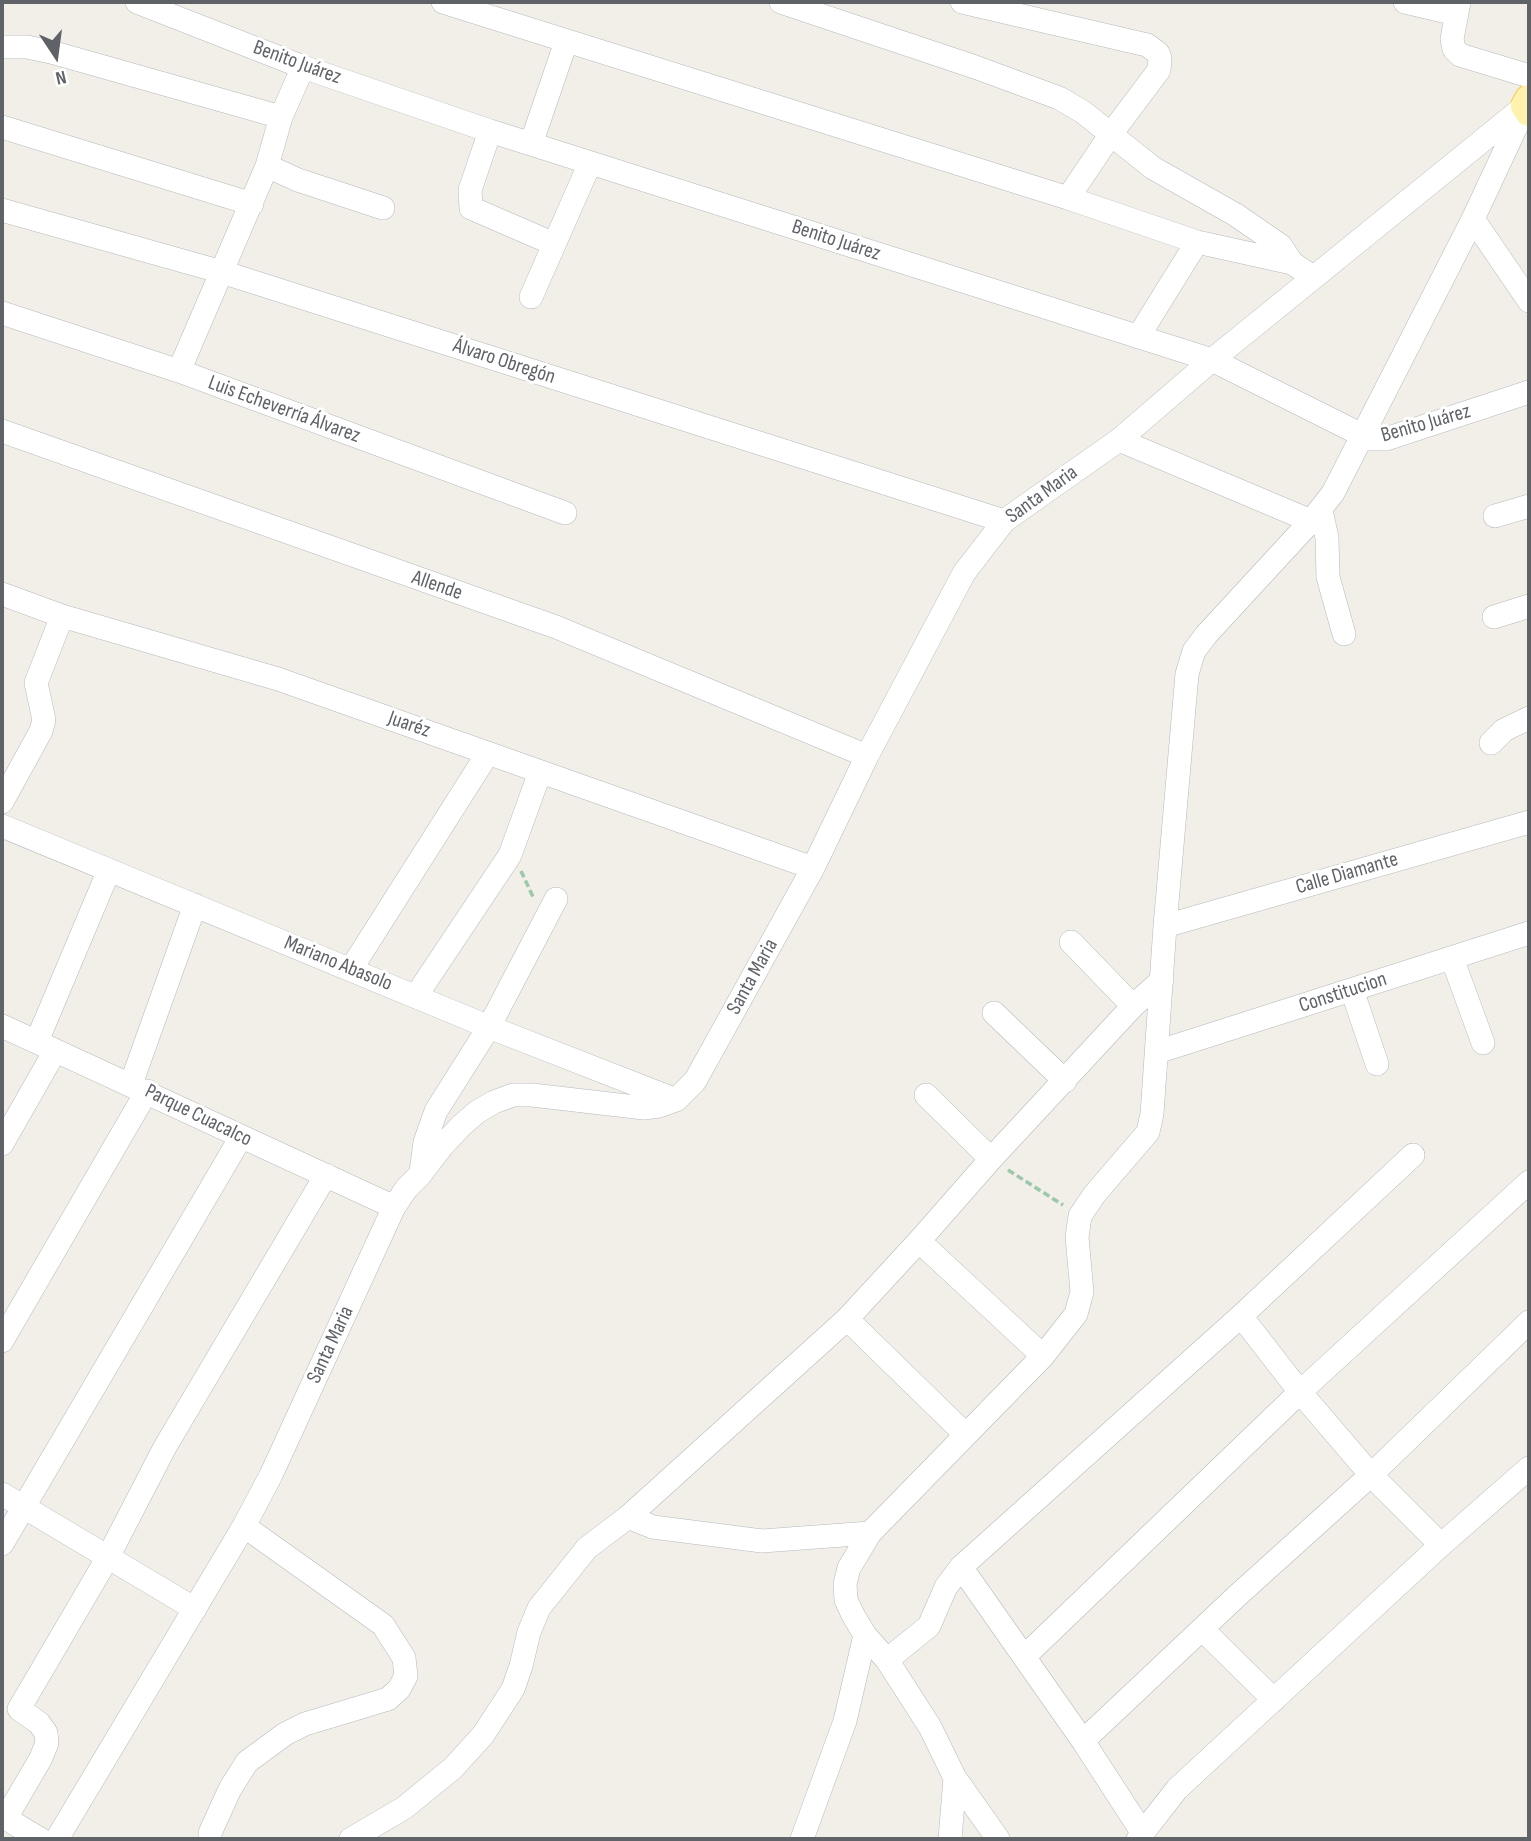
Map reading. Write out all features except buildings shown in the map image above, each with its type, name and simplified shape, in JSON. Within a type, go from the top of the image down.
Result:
[{"type":"street","name":"Benito Juárez","points":[[138,2],[303,67],[490,131],[1212,360],[1363,437],[1386,439],[1529,392]]},
{"type":"street","points":[[443,2],[1068,198],[1197,242],[1292,263],[1313,277]]},
{"type":"street","points":[[781,2],[975,67],[1059,99],[1083,112],[1153,168],[1236,215],[1281,246],[1292,263]]},
{"type":"street","points":[[962,2],[1153,48],[1160,58],[1159,70],[1068,198]]},
{"type":"street","points":[[1405,2],[1457,8],[1452,39],[1454,49],[1460,55],[1529,76]]},
{"type":"street","points":[[530,144],[566,42]]},
{"type":"street","points":[[2,47],[27,47],[51,52],[281,117]]},
{"type":"street","points":[[179,371],[252,204],[267,166],[281,117],[303,67]]},
{"type":"street","points":[[998,1839],[955,1778],[930,1727],[887,1660],[865,1635],[846,1600],[845,1584],[849,1569],[870,1533],[1042,1356],[1076,1314],[1082,1292],[1077,1237],[1080,1216],[1094,1195],[1148,1132],[1152,1114],[1187,674],[1194,652],[1206,635],[1316,515],[1346,471],[1528,106]]},
{"type":"street","name":"Santa Maria","points":[[57,1839],[244,1526],[271,1475],[394,1207],[443,1145],[477,1112],[513,1095],[644,1108],[659,1107],[676,1100],[695,1081],[813,868],[867,755],[964,573],[1004,521],[1119,440],[1313,277],[1528,106]]},
{"type":"street","points":[[2,127],[252,204]]},
{"type":"street","points":[[490,131],[470,190],[471,208],[554,244]]},
{"type":"street","points":[[531,297],[590,163]]},
{"type":"street","points":[[267,166],[298,180],[383,208]]},
{"type":"street","name":"Álvaro Obregón","points":[[2,210],[222,272],[1004,521]]},
{"type":"street","points":[[1473,219],[1529,301]]},
{"type":"street","points":[[1138,337],[1197,242]]},
{"type":"street","name":"Luis Echeverría Álvarez","points":[[2,313],[179,371],[565,513]]},
{"type":"street","name":"Allende","points":[[2,430],[556,627],[867,755]]},
{"type":"street","points":[[1119,440],[1316,515],[1327,538],[1328,577],[1344,634]]},
{"type":"street","points":[[1496,516],[1529,506]]},
{"type":"street","name":"Juaréz","points":[[2,594],[62,616],[278,679],[813,868]]},
{"type":"street","points":[[1494,617],[1529,607]]},
{"type":"street","points":[[2,802],[41,731],[44,720],[36,683],[62,616]]},
{"type":"street","points":[[1491,743],[1504,730],[1529,718]]},
{"type":"street","points":[[351,969],[488,753]]},
{"type":"street","points":[[416,996],[510,855],[540,772]]},
{"type":"street","name":"Calle Diamante","points":[[1165,926],[1529,822]]},
{"type":"street","name":"Mariano Abasolo","points":[[2,825],[489,1027],[676,1100]]},
{"type":"street","points":[[2,1144],[46,1046],[109,870]]},
{"type":"street","points":[[420,1175],[425,1142],[436,1111],[489,1027],[556,899]]},
{"type":"street","points":[[2,1341],[139,1088],[195,905]]},
{"type":"street","name":"Constitucion","points":[[1157,1052],[1529,933]]},
{"type":"street","points":[[1071,942],[1133,1006]]},
{"type":"street","points":[[1452,958],[1483,1044]]},
{"type":"street","points":[[351,1839],[404,1808],[453,1768],[483,1735],[513,1689],[529,1632],[539,1608],[587,1548],[628,1517],[847,1318],[1133,1006],[1162,980]]},
{"type":"street","points":[[1352,990],[1377,1064]]},
{"type":"street","points":[[994,1013],[1065,1081]]},
{"type":"street","name":"Parque Cuacalco","points":[[2,1026],[394,1207]]},
{"type":"street","points":[[926,1096],[991,1159]]},
{"type":"street","points":[[2,1544],[241,1137]]},
{"type":"street","points":[[887,1660],[929,1626],[946,1587],[961,1567],[1241,1316],[1413,1155]]},
{"type":"street","points":[[40,1839],[4,1817],[41,1758],[47,1743],[46,1733],[39,1723],[19,1709],[108,1557],[165,1447],[326,1175]]},
{"type":"street","points":[[1025,1656],[1300,1392],[1529,1182]]},
{"type":"street","points":[[919,1241],[1042,1356]]},
{"type":"street","points":[[1241,1316],[1300,1392],[1371,1475],[1441,1545]]},
{"type":"street","points":[[847,1318],[965,1434]]},
{"type":"street","points":[[1083,1741],[1371,1475],[1529,1322]]},
{"type":"street","points":[[961,1567],[1083,1741],[1140,1836],[1177,1789],[1441,1545],[1529,1468]]},
{"type":"street","points":[[2,1494],[195,1609]]},
{"type":"street","points":[[628,1517],[653,1527],[762,1541],[870,1533]]},
{"type":"street","points":[[210,1839],[210,1833],[230,1789],[247,1762],[285,1734],[305,1724],[387,1699],[399,1689],[406,1676],[404,1658],[383,1625],[244,1526]]},
{"type":"street","points":[[1202,1629],[1274,1700]]},
{"type":"street","points":[[802,1839],[845,1721],[865,1635]]},
{"type":"street","points":[[950,1839],[955,1778]]},
{"type":"path","points":[[510,855],[521,871],[544,920]]},
{"type":"path","points":[[991,1159],[1080,1216]]}]
